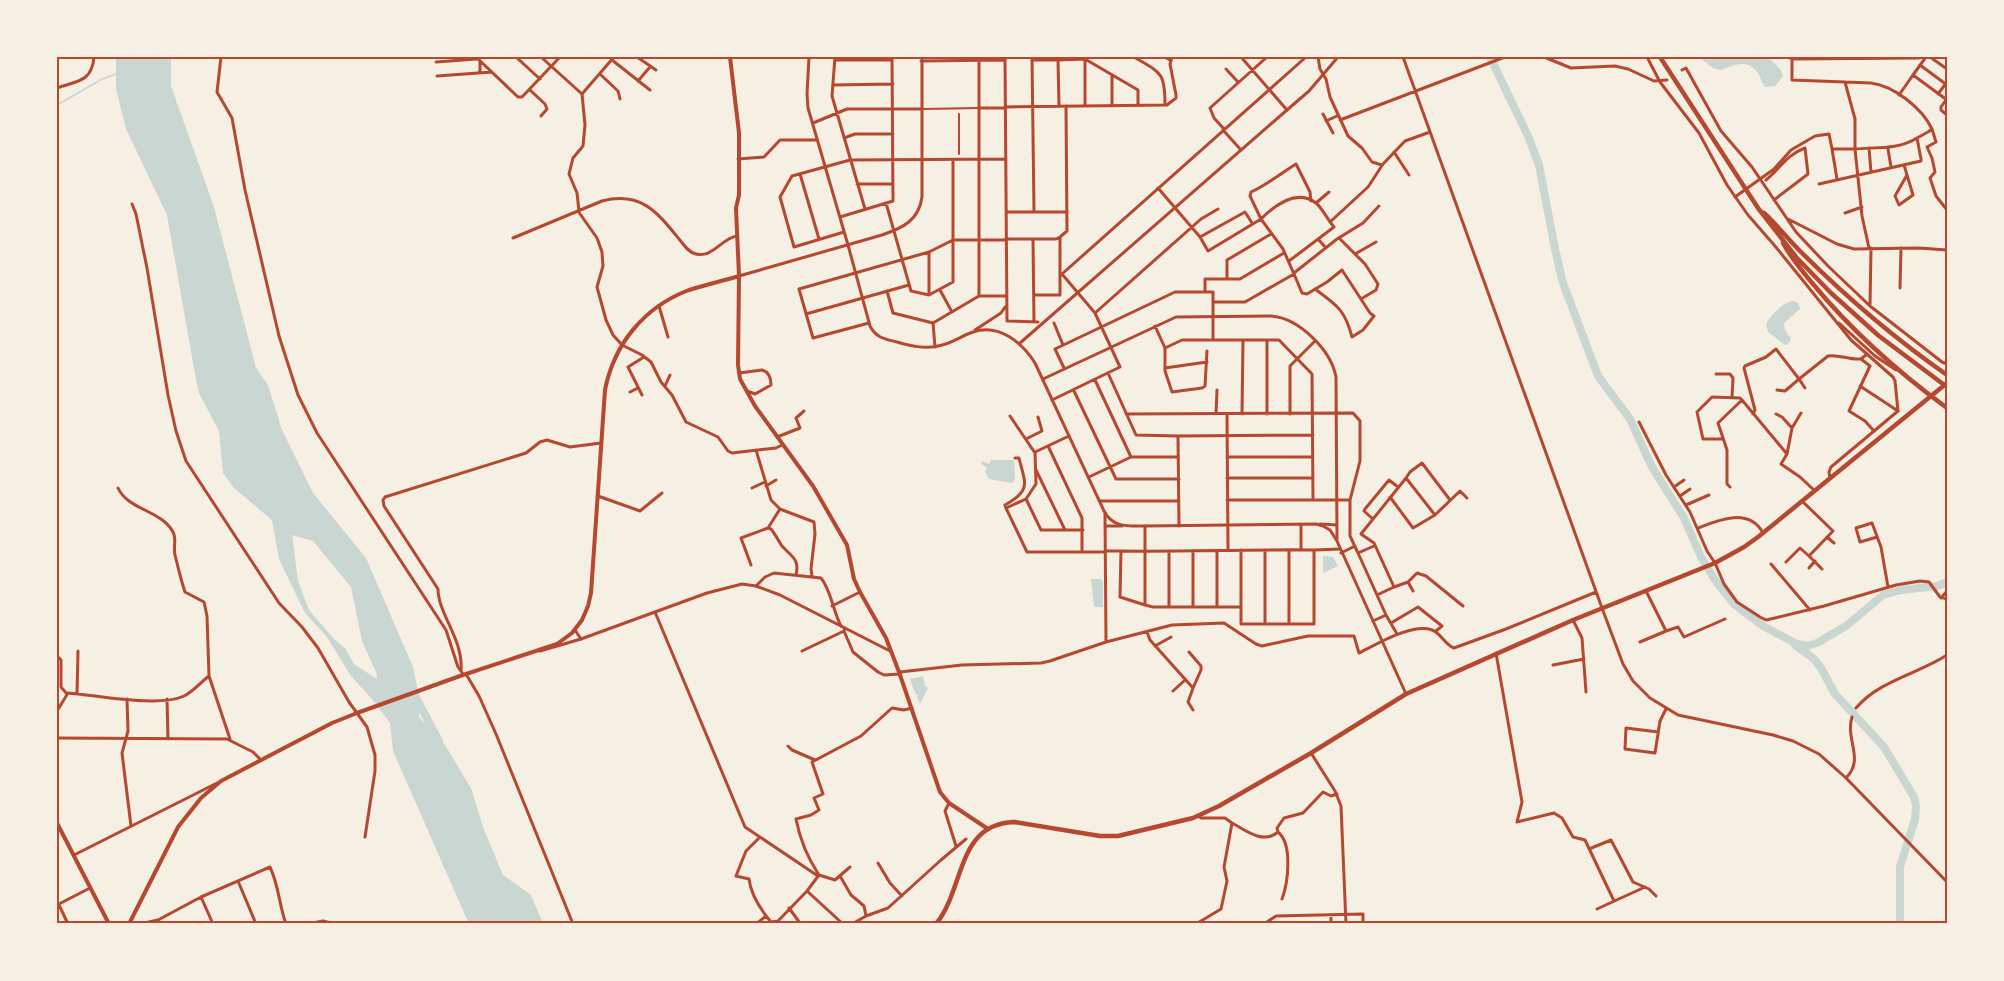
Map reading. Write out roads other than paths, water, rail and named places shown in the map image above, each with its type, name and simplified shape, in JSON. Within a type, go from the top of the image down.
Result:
[{"type":"highway","points":[[936,924],[950,902],[966,855],[976,839],[988,829],[1014,822],[1100,836],[1118,836],[1198,816],[1220,806],[1406,694],[1645,589],[1715,563],[1744,547],[1947,385],[1879,336],[1851,312],[1778,235],[1660,57]]},
{"type":"highway","points":[[1758,208],[1845,294],[1892,334],[1947,375]]},
{"type":"highway","points":[[1778,235],[1787,252],[1822,295],[1862,336],[1901,372],[1947,408]]},
{"type":"main road","points":[[730,57],[739,133],[739,195],[736,208],[739,373],[746,391],[762,418],[813,486],[845,541],[854,579],[886,638],[937,785],[949,802],[988,829]]},
{"type":"main road","points":[[134,924],[178,827],[201,798],[220,781],[260,759],[357,713],[463,674],[557,644],[575,630],[586,613],[590,600],[607,382],[622,345],[637,325],[659,306],[688,291],[739,276]]},
{"type":"main road","points":[[57,823],[109,924]]},
{"type":"street","points":[[57,88],[87,77],[93,67],[94,57]]},
{"type":"street","points":[[221,57],[217,92],[232,118],[247,199],[279,336],[298,395],[317,433],[446,630],[463,674],[479,696],[496,734],[573,924]]},
{"type":"street","points":[[516,57],[540,79]]},
{"type":"street","points":[[541,57],[582,94],[585,125],[584,146],[573,158],[569,174],[577,193],[579,211],[601,247],[603,266],[597,285],[613,335],[622,345],[651,362],[688,423],[718,437],[730,453],[776,448],[782,445]]},
{"type":"street","points":[[436,62],[478,59],[518,97],[524,97],[560,57]]},
{"type":"street","points":[[637,57],[656,70]]},
{"type":"street","points":[[809,57],[807,100],[869,323],[874,333],[881,338],[920,347],[935,347],[972,332],[993,319],[1001,313],[1006,303]]},
{"type":"street","points":[[1134,57],[1158,71],[1162,76],[1165,85],[1165,105]]},
{"type":"street","points":[[813,123],[848,109],[1165,105],[1173,101],[1176,95],[1171,58],[1165,57]]},
{"type":"street","points":[[1241,57],[1287,110]]},
{"type":"street","points":[[1241,150],[1214,118],[1210,108],[1267,57]]},
{"type":"street","points":[[1061,273],[1306,57]]},
{"type":"street","points":[[1318,57],[1337,116],[1348,136],[1362,148],[1369,159],[1382,165]]},
{"type":"street","points":[[1020,343],[1287,110],[1324,75],[1338,57]]},
{"type":"street","points":[[1403,57],[1596,592],[1628,674],[1643,692],[1666,709],[1690,718],[1773,735],[1819,754],[1846,778],[1947,882]]},
{"type":"street","points":[[1544,57],[1576,69],[1623,67],[1660,82],[1667,80]]},
{"type":"street","points":[[1647,57],[1660,82],[1699,133],[1735,197],[1826,311],[1866,355],[1896,381],[1898,411]]},
{"type":"street","points":[[1788,57],[1792,59],[1918,58],[1947,84],[1938,94]]},
{"type":"street","points":[[1899,95],[1928,57],[1947,69]]},
{"type":"street","points":[[840,217],[865,210],[893,201],[892,58],[835,59],[832,96],[865,210]]},
{"type":"street","points":[[1034,212],[1032,58],[1059,60],[1085,58],[1138,90],[1138,105]]},
{"type":"street","points":[[1085,58],[1085,106]]},
{"type":"street","points":[[1340,120],[1504,58]]},
{"type":"street","points":[[478,59],[480,73]]},
{"type":"street","points":[[582,94],[613,59],[650,90]]},
{"type":"street","points":[[739,276],[894,231],[909,223],[920,206],[922,197],[922,59],[1005,59],[1007,321],[1036,322],[1033,239]]},
{"type":"street","points":[[1792,59],[1792,80],[1879,84],[1899,95],[1924,116],[1932,129],[1936,142],[1927,147],[1935,172],[1930,178],[1936,196],[1947,210]]},
{"type":"street","points":[[979,60],[980,296]]},
{"type":"street","points":[[1059,60],[1059,106]]},
{"type":"street","points":[[638,81],[650,67]]},
{"type":"street","points":[[1682,70],[1686,68],[1721,131],[1761,179],[1786,219],[1828,266],[1870,306],[1947,364]]},
{"type":"street","points":[[1226,69],[1238,82]]},
{"type":"street","points":[[437,76],[492,72]]},
{"type":"street","points":[[601,75],[618,91],[620,99]]},
{"type":"street","points":[[1112,75],[1112,106]]},
{"type":"street","points":[[1913,75],[1946,100],[1941,110],[1947,115]]},
{"type":"street","points":[[1845,82],[1855,119],[1857,174],[1870,248],[1870,306]]},
{"type":"street","points":[[833,85],[893,84]]},
{"type":"street","points":[[530,90],[545,104],[547,109],[541,116]]},
{"type":"street","points":[[869,323],[813,338],[799,289],[928,252],[953,240],[1056,239],[1067,231],[1066,106]]},
{"type":"street","points":[[958,114],[959,154]]},
{"type":"street","points":[[1323,114],[1333,133]]},
{"type":"street","points":[[1326,121],[1337,116]]},
{"type":"street","points":[[1832,149],[1887,148],[1910,143],[1932,129]]},
{"type":"street","points":[[1330,222],[1368,187],[1382,165],[1405,141],[1430,132]]},
{"type":"street","points":[[844,138],[855,134],[893,134]]},
{"type":"street","points":[[1735,197],[1774,170],[1786,154],[1815,136],[1829,134],[1837,179]]},
{"type":"street","points":[[1820,184],[1857,174],[1921,162],[1917,138]]},
{"type":"street","points":[[738,159],[764,157],[780,140],[817,140]]},
{"type":"street","points":[[1869,147],[1871,172]]},
{"type":"street","points":[[1766,180],[1792,154],[1805,148],[1808,174],[1774,200]]},
{"type":"street","points":[[1887,148],[1892,167]]},
{"type":"street","points":[[1394,152],[1409,175]]},
{"type":"street","points":[[886,203],[911,291],[929,296],[953,282],[953,159]]},
{"type":"street","points":[[844,232],[794,247],[780,197],[792,176],[850,160],[1006,159]]},
{"type":"street","points":[[1311,201],[1310,192],[1296,164],[1269,183],[1251,192],[1250,196],[1261,219],[1285,253],[1302,293],[1307,294],[1342,270],[1374,316],[1363,330],[1352,337],[1347,319],[1335,303],[1315,289]]},
{"type":"street","points":[[1904,165],[1907,175],[1913,195],[1899,205],[1895,196],[1907,175]]},
{"type":"street","points":[[800,174],[819,239]]},
{"type":"street","points":[[857,184],[893,184]]},
{"type":"street","points":[[1158,188],[1193,228],[1208,251],[1261,219],[1282,201],[1299,198],[1316,203],[1334,227],[1289,261]]},
{"type":"street","points":[[1316,203],[1329,192]]},
{"type":"street","points":[[513,238],[609,200],[621,199],[645,204],[658,214],[687,249],[697,255],[709,253],[727,239],[737,236]]},
{"type":"street","points":[[132,204],[147,268],[168,395],[186,461],[279,603],[318,648],[366,727],[375,755],[375,771],[365,837]]},
{"type":"street","points":[[1214,302],[1245,302],[1294,274],[1339,238],[1363,223],[1379,206]]},
{"type":"street","points":[[1845,213],[1862,207]]},
{"type":"street","points":[[1095,313],[1201,219],[1218,209]]},
{"type":"street","points":[[1006,212],[1066,212]]},
{"type":"street","points":[[1200,237],[1245,212],[1252,224]]},
{"type":"street","points":[[1786,219],[1837,244],[1854,249],[1947,250]]},
{"type":"street","points":[[1227,279],[1227,260],[1272,234]]},
{"type":"street","points":[[1034,295],[1060,295],[1060,237]]},
{"type":"street","points":[[1339,238],[1365,264],[1378,284],[1376,290],[1361,299]]},
{"type":"street","points":[[1318,239],[1326,248]]},
{"type":"street","points":[[1355,254],[1376,242]]},
{"type":"street","points":[[1900,288],[1901,248]]},
{"type":"street","points":[[928,252],[929,296]]},
{"type":"street","points":[[1205,292],[1205,279],[1240,279],[1285,253]]},
{"type":"street","points":[[1052,400],[1120,367],[1095,313],[1061,273]]},
{"type":"street","points":[[806,314],[909,285]]},
{"type":"street","points":[[940,289],[952,312]]},
{"type":"street","points":[[887,291],[893,313],[933,323],[980,296],[1006,296]]},
{"type":"street","points":[[1065,369],[1055,348],[1175,292],[1213,292],[1214,340]]},
{"type":"street","points":[[659,306],[668,338]]},
{"type":"street","points":[[1826,311],[1875,356],[1901,372]]},
{"type":"street","points":[[1042,379],[1176,317],[1280,317],[1294,322],[1315,341],[1334,366],[1337,383],[1336,541]]},
{"type":"street","points":[[993,319],[991,325],[994,331]]},
{"type":"street","points":[[933,323],[935,347]]},
{"type":"street","points":[[1054,323],[1063,345]]},
{"type":"street","points":[[1155,326],[1165,348],[1165,368],[1172,392],[1205,386],[1207,351]]},
{"type":"street","points":[[972,332],[994,331],[1004,334],[1020,343],[1031,357],[1100,501],[1105,514],[1106,526],[1106,642]]},
{"type":"street","points":[[1165,348],[1182,340],[1279,340],[1298,358],[1312,374],[1312,500]]},
{"type":"street","points":[[1242,414],[1243,340]]},
{"type":"street","points":[[1267,340],[1267,414]]},
{"type":"street","points":[[1290,414],[1290,366],[1315,341]]},
{"type":"street","points":[[1753,414],[1755,410],[1744,368],[1776,349],[1805,388]]},
{"type":"street","points":[[1777,390],[1785,390],[1828,356],[1834,355],[1851,360],[1862,359],[1866,355]]},
{"type":"street","points":[[642,395],[628,367],[644,357]]},
{"type":"street","points":[[1862,359],[1870,366],[1849,411],[1865,421],[1874,431]]},
{"type":"street","points":[[1165,368],[1207,362]]},
{"type":"street","points":[[739,373],[762,370],[766,371],[770,377],[769,387],[756,394],[746,391]]},
{"type":"street","points":[[1108,374],[1136,435],[1313,435]]},
{"type":"street","points":[[1716,374],[1730,374],[1733,378],[1732,397]]},
{"type":"street","points":[[665,386],[670,375]]},
{"type":"street","points":[[1095,380],[1131,458]]},
{"type":"street","points":[[1860,386],[1898,411]]},
{"type":"street","points":[[630,392],[638,388]]},
{"type":"street","points":[[1074,390],[1116,479],[1179,479]]},
{"type":"street","points":[[1216,414],[1217,390]]},
{"type":"street","points":[[1722,439],[1703,439],[1697,412],[1712,397],[1740,398],[1787,453]]},
{"type":"street","points":[[1730,488],[1726,484],[1727,450],[1718,423],[1742,400]]},
{"type":"street","points":[[800,428],[796,418],[804,411]]},
{"type":"street","points":[[1830,478],[1831,467],[1898,411]]},
{"type":"street","points":[[1126,414],[1353,413],[1360,421],[1360,460],[1350,500],[1350,536],[1397,635]]},
{"type":"street","points":[[1801,413],[1792,428],[1787,453],[1781,464],[1815,490]]},
{"type":"street","points":[[1227,414],[1228,550]]},
{"type":"street","points":[[1776,414],[1792,428]]},
{"type":"street","points":[[1006,508],[1026,499],[1036,484],[1035,453],[1011,416]]},
{"type":"street","points":[[1026,439],[1042,431],[1038,417]]},
{"type":"street","points":[[1639,422],[1663,470],[1686,505],[1725,584],[1737,602],[1766,620],[1906,583],[1929,582],[1940,597],[1947,599]]},
{"type":"street","points":[[777,436],[804,426]]},
{"type":"street","points":[[1035,453],[1069,436]]},
{"type":"street","points":[[1178,436],[1179,526]]},
{"type":"street","points":[[463,674],[456,638],[439,599],[438,589],[384,506],[383,500],[387,496],[526,453],[544,441],[551,440],[570,447],[601,442]]},
{"type":"street","points":[[1048,446],[1082,518],[1082,552]]},
{"type":"street","points":[[756,450],[771,500],[780,509],[814,522],[812,576]]},
{"type":"street","points":[[1089,477],[1131,458],[1178,457]]},
{"type":"street","points":[[1227,457],[1312,457]]},
{"type":"street","points":[[1015,458],[1018,458],[1025,483],[1022,492],[1005,505],[1027,552],[1341,551],[1354,546]]},
{"type":"street","points":[[1394,586],[1375,545],[1360,534],[1410,472],[1422,463],[1450,500]]},
{"type":"street","points":[[1035,467],[1065,530]]},
{"type":"street","points":[[1227,478],[1312,478]]},
{"type":"street","points":[[1406,478],[1435,515]]},
{"type":"street","points":[[752,488],[776,480]]},
{"type":"street","points":[[1373,519],[1364,511],[1389,480],[1398,487]]},
{"type":"street","points":[[1674,487],[1684,480]]},
{"type":"street","points":[[117,488],[124,498],[156,516],[173,532],[175,554],[185,592],[200,599],[204,605],[207,616],[209,675],[230,739]]},
{"type":"street","points":[[1680,496],[1690,489]]},
{"type":"street","points":[[1390,497],[1413,528],[1435,515],[1460,491],[1467,498]]},
{"type":"street","points":[[598,496],[640,512],[662,493]]},
{"type":"street","points":[[1686,505],[1709,495]]},
{"type":"street","points":[[1026,499],[1041,530],[1083,530]]},
{"type":"street","points":[[1227,500],[1350,500]]},
{"type":"street","points":[[1100,501],[1178,501]]},
{"type":"street","points":[[1802,501],[1833,531],[1809,556]]},
{"type":"street","points":[[751,565],[741,538],[768,528],[780,509]]},
{"type":"street","points":[[1105,514],[1112,523],[1122,526]]},
{"type":"street","points":[[1698,528],[1735,517],[1752,522],[1762,533]]},
{"type":"street","points":[[1877,537],[1860,542],[1856,528],[1872,523],[1881,547],[1888,587]]},
{"type":"street","points":[[1316,524],[1330,530],[1336,541],[1406,694]]},
{"type":"street","points":[[1301,525],[1301,550]]},
{"type":"street","points":[[1106,526],[1337,525]]},
{"type":"street","points":[[1144,605],[1145,526]]},
{"type":"street","points":[[768,528],[796,559],[798,566],[796,575]]},
{"type":"street","points":[[1827,537],[1834,543]]},
{"type":"street","points":[[1852,542],[1859,539]]},
{"type":"street","points":[[1358,553],[1375,545]]},
{"type":"street","points":[[1786,562],[1800,548],[1822,568]]},
{"type":"street","points":[[1241,550],[1241,624],[1314,624],[1314,550]]},
{"type":"street","points":[[1265,550],[1265,624]]},
{"type":"street","points":[[1120,551],[1120,597],[1153,607],[1241,607]]},
{"type":"street","points":[[1169,551],[1169,607]]},
{"type":"street","points":[[1193,551],[1193,607]]},
{"type":"street","points":[[1217,551],[1217,607]]},
{"type":"street","points":[[1289,551],[1289,624]]},
{"type":"street","points":[[1809,568],[1815,561]]},
{"type":"street","points":[[1771,564],[1810,610]]},
{"type":"street","points":[[1377,595],[1408,582],[1417,573],[1426,576],[1463,606]]},
{"type":"street","points":[[756,586],[771,574],[812,576],[823,579],[832,606],[854,652],[884,675],[962,665],[1041,663],[1106,642],[1172,625],[1224,623],[1256,644],[1266,646],[1308,636],[1354,636],[1359,653],[1381,640],[1429,629],[1436,631],[1450,647],[1454,648],[1596,592]]},
{"type":"street","points":[[1408,582],[1413,591]]},
{"type":"street","points":[[533,653],[581,639],[730,586],[742,584],[756,586],[780,595],[890,651]]},
{"type":"street","points":[[1645,589],[1666,631]]},
{"type":"street","points":[[1940,597],[1947,591]]},
{"type":"street","points":[[832,606],[860,592]]},
{"type":"street","points":[[1391,623],[1418,607],[1442,626],[1436,631]]},
{"type":"street","points":[[655,612],[745,827],[818,876],[835,880],[850,867]]},
{"type":"street","points":[[1373,621],[1386,615]]},
{"type":"street","points":[[1640,642],[1677,627],[1684,637],[1725,619]]},
{"type":"street","points":[[1573,620],[1582,638],[1586,692]]},
{"type":"street","points":[[802,651],[843,628]]},
{"type":"street","points":[[575,630],[581,639]]},
{"type":"street","points":[[1147,631],[1148,637],[1155,646],[1193,688]]},
{"type":"street","points":[[1155,646],[1171,637]]},
{"type":"street","points":[[77,694],[78,651]]},
{"type":"street","points":[[1189,652],[1202,670],[1188,702],[1193,710]]},
{"type":"street","points":[[1496,653],[1521,791],[1522,802],[1517,822],[1554,813],[1562,818],[1573,837],[1585,840],[1614,901]]},
{"type":"street","points":[[1846,778],[1853,771],[1855,762],[1850,734],[1852,717],[1856,708],[1893,681],[1947,655]]},
{"type":"street","points":[[57,656],[61,660],[61,687],[67,694],[127,699],[167,699],[186,696],[209,675]]},
{"type":"street","points":[[1553,665],[1584,659]]},
{"type":"street","points":[[1173,691],[1185,680]]},
{"type":"street","points":[[57,711],[67,694]]},
{"type":"street","points":[[127,699],[128,731],[122,753],[131,826]]},
{"type":"street","points":[[167,699],[168,739]]},
{"type":"street","points":[[814,760],[865,734],[892,708],[904,710],[912,708]]},
{"type":"street","points":[[1658,732],[1626,728],[1625,750],[1655,753],[1660,721],[1666,709]]},
{"type":"street","points":[[57,738],[230,739],[253,752],[260,759]]},
{"type":"street","points":[[788,746],[814,760]]},
{"type":"street","points":[[1311,753],[1337,794],[1343,814],[1346,924]]},
{"type":"street","points":[[814,760],[812,762],[823,794],[814,798],[819,810],[796,819],[805,852],[818,876]]},
{"type":"street","points":[[74,855],[220,781]]},
{"type":"street","points":[[1198,816],[1225,818],[1259,837],[1272,836],[1278,832],[1284,818],[1303,813],[1323,792],[1331,796],[1337,794]]},
{"type":"street","points":[[949,802],[945,811],[956,846]]},
{"type":"street","points":[[1196,924],[1221,909],[1227,881],[1224,867],[1232,823]]},
{"type":"street","points":[[1278,832],[1283,836],[1287,854],[1287,875],[1282,899]]},
{"type":"street","points":[[759,838],[746,851],[736,876],[749,879],[750,888],[771,922],[778,921],[818,876]]},
{"type":"street","points":[[852,924],[888,908],[966,839]]},
{"type":"street","points":[[1589,849],[1611,840],[1633,882],[1645,887],[1656,896]]},
{"type":"street","points":[[878,863],[885,877],[902,896]]},
{"type":"street","points":[[134,924],[158,922],[201,897],[270,867],[278,883],[279,900],[286,924]]},
{"type":"street","points":[[840,876],[851,895],[864,906],[866,916]]},
{"type":"street","points":[[238,881],[256,924]]},
{"type":"street","points":[[1597,909],[1645,887]]},
{"type":"street","points":[[68,924],[58,905],[90,888]]},
{"type":"street","points":[[807,891],[843,924]]},
{"type":"street","points":[[201,897],[213,924]]},
{"type":"street","points":[[789,908],[800,923],[805,924]]},
{"type":"street","points":[[1264,924],[1276,916],[1363,914],[1363,924]]},
{"type":"street","points":[[1330,924],[1331,915]]},
{"type":"street","points":[[756,924],[766,916]]},
{"type":"street","points":[[307,924],[323,921],[335,924]]},
{"type":"waterway","points":[[1490,57],[1528,136],[1539,165],[1563,283],[1598,376],[1630,419],[1652,467],[1684,518],[1701,557],[1734,604],[1763,626],[1797,644],[1807,646],[1817,643],[1846,626],[1883,595],[1901,590],[1937,586],[1947,582]]},
{"type":"waterway","points":[[57,105],[102,79],[116,74]]},
{"type":"waterway","points":[[1795,645],[1814,659],[1835,694],[1884,747],[1914,797],[1915,819],[1900,867],[1900,924]]},
{"type":"waterway","points":[[415,696],[439,741]]}]
